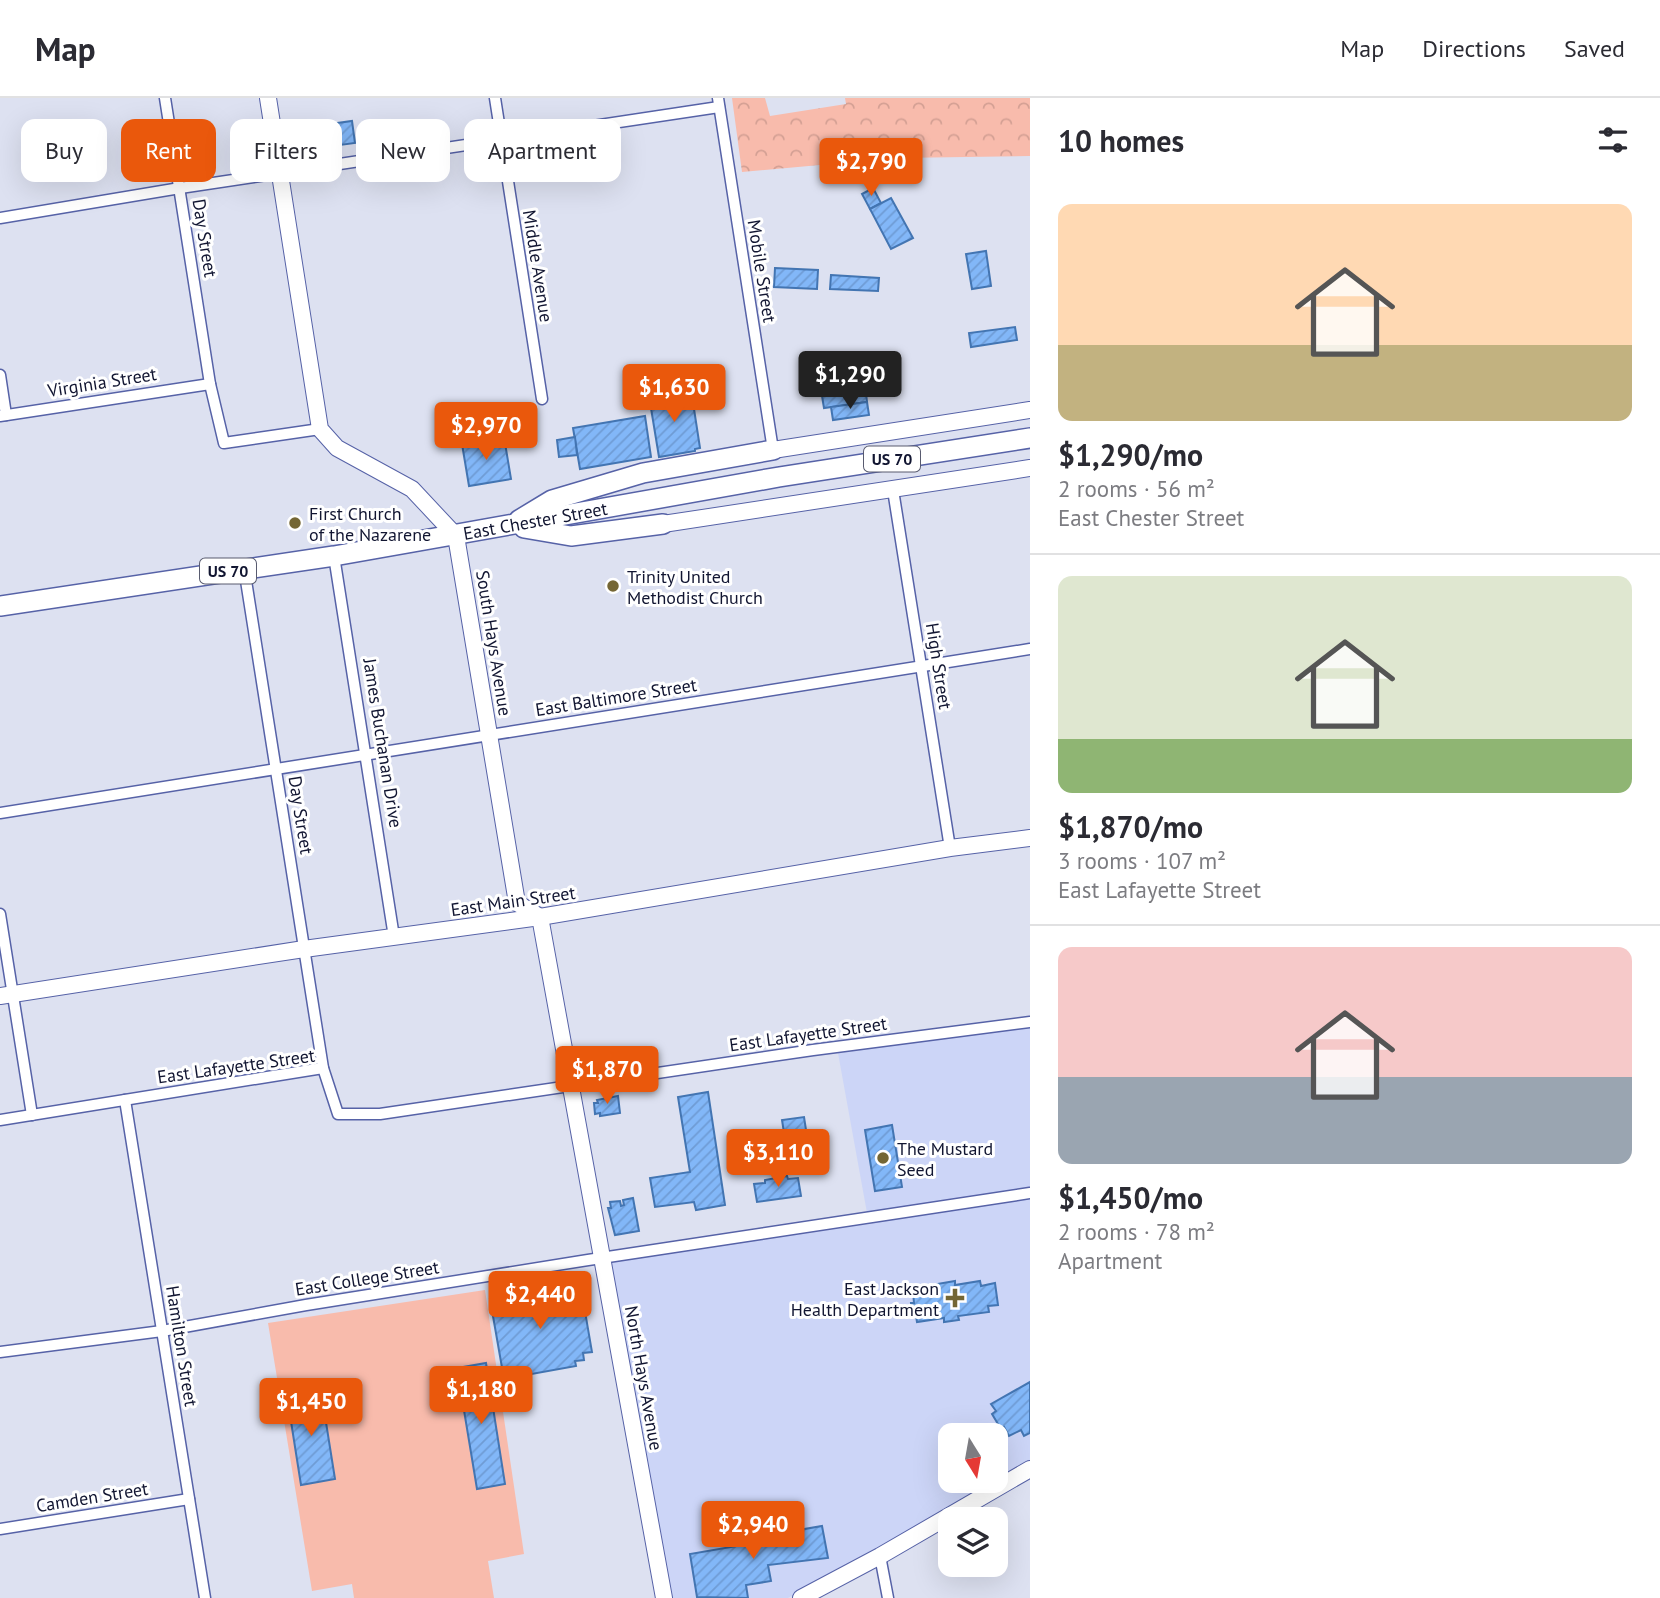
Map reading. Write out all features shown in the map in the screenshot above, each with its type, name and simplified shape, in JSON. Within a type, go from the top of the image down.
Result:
[{"type":"highway","name":"East Chester Street","points":[[0,606],[334,556],[755,481],[1030,438]]},
{"type":"highway","points":[[509,526],[552,500],[643,473],[773,450]]},
{"type":"highway","points":[[509,526],[570,536],[663,524]]},
{"type":"street","name":"Day Street","points":[[165,98],[210,384],[224,443],[320,429]]},
{"type":"street","points":[[268,98],[271,119]]},
{"type":"street","name":"Middle Avenue","points":[[495,98],[498,119]]},
{"type":"street","points":[[621,120],[719,103]]},
{"type":"street","name":"Mobile Street","points":[[719,103],[773,450]]},
{"type":"street","points":[[342,164],[464,146]]},
{"type":"street","points":[[0,218],[230,180]]},
{"type":"street","points":[[280,182],[320,429],[337,448],[412,489],[456,536]]},
{"type":"street","name":"Middle Avenue","points":[[508,182],[542,399]]},
{"type":"street","points":[[0,375],[3,415]]},
{"type":"street","name":"Virginia Street","points":[[3,415],[210,384]]},
{"type":"street","points":[[773,450],[1030,410]]},
{"type":"street","points":[[663,524],[1030,468]]},
{"type":"street","name":"High Street","points":[[893,490],[950,848]]},
{"type":"street","name":"South Hays Avenue","points":[[456,536],[517,903],[540,917]]},
{"type":"street","name":"James Buchanan Drive","points":[[334,556],[394,937]]},
{"type":"street","name":"Day Street","points":[[244,568],[323,1068]]},
{"type":"street","name":"East Baltimore Street","points":[[0,813],[1030,649]]},
{"type":"street","name":"East Main Street","points":[[6,995],[304,948],[540,917],[950,848],[1030,838]]},
{"type":"street","points":[[0,914],[6,995],[32,1115]]},
{"type":"street","name":"North Hays Avenue","points":[[540,917],[664,1598]]},
{"type":"street","name":"East Lafayette Street","points":[[0,1120],[323,1068],[338,1114],[380,1114],[1030,1022]]},
{"type":"street","name":"Hamilton Street","points":[[125,1100],[205,1598]]},
{"type":"street","name":"East College Street","points":[[0,1352],[162,1331],[306,1305],[1030,1193]]},
{"type":"street","points":[[801,1598],[880,1556],[1030,1469]]},
{"type":"street","name":"Camden Street","points":[[0,1529],[189,1499]]},
{"type":"street","points":[[880,1556],[888,1598]]},
{"type":"shaded area","points":[[1030,1026],[1030,1466],[1008,1478],[1008,1423],[938,1423],[938,1493],[980,1493],[955,1507],[938,1507],[938,1516],[788,1598],[671,1598],[610,1262],[869,1224],[838,1053]]},
{"type":"green space","points":[[732,98],[765,98],[770,116],[846,104],[845,98],[1030,98],[1030,156],[897,158],[742,172]]},
{"type":"green space","points":[[485,1290],[524,1554],[488,1561],[494,1598],[354,1598],[352,1584],[312,1591],[268,1323]]},
{"type":"building","points":[[352,121],[355,143],[342,145],[342,122]]},
{"type":"building","points":[[873,188],[881,203],[870,209],[862,194]]},
{"type":"building","points":[[891,198],[913,238],[891,249],[870,209]]},
{"type":"building","points":[[986,251],[991,286],[972,289],[966,254]]},
{"type":"building","points":[[775,268],[818,270],[817,289],[774,287]]},
{"type":"building","points":[[831,275],[879,278],[878,291],[830,289]]},
{"type":"building","points":[[1015,327],[1017,340],[971,347],[969,333]]},
{"type":"building","points":[[865,384],[867,402],[824,408],[821,390]]},
{"type":"building","points":[[676,392],[679,398],[692,396],[700,448],[659,457],[649,396]]},
{"type":"building","points":[[867,402],[869,415],[833,420],[831,407]]},
{"type":"building","points":[[645,416],[651,457],[580,469],[573,428]]},
{"type":"building","points":[[504,437],[511,479],[469,486],[462,444]]},
{"type":"building","points":[[575,437],[577,455],[559,457],[557,440]]},
{"type":"building","points":[[708,1092],[725,1205],[696,1210],[694,1202],[655,1207],[650,1178],[690,1172],[678,1097]]},
{"type":"building","points":[[618,1096],[620,1113],[600,1116],[600,1113],[595,1114],[594,1103],[598,1103],[597,1100]]},
{"type":"building","points":[[804,1117],[808,1143],[815,1142],[817,1151],[810,1152],[811,1159],[748,1169],[745,1145],[785,1139],[782,1120]]},
{"type":"building","name":"The Mustard Seed","points":[[892,1125],[902,1187],[875,1191],[865,1130]]},
{"type":"building","points":[[787,1176],[788,1179],[798,1178],[801,1196],[757,1202],[754,1184]]},
{"type":"building","points":[[633,1198],[639,1231],[615,1235],[608,1208],[611,1208],[610,1202],[620,1201],[621,1206],[624,1205],[623,1200]]},
{"type":"building","name":"East Jackson Health Department","points":[[955,1281],[955,1285],[980,1281],[981,1286],[995,1283],[998,1305],[988,1306],[989,1312],[958,1316],[959,1320],[944,1322],[944,1318],[917,1322],[915,1310],[912,1311],[913,1291]]},
{"type":"building","points":[[562,1287],[563,1291],[572,1289],[573,1295],[582,1294],[592,1352],[583,1353],[584,1360],[575,1361],[576,1366],[504,1379],[490,1299]]},
{"type":"building","points":[[486,1363],[505,1484],[477,1489],[457,1368]]},
{"type":"building","points":[[1030,1382],[1030,1433],[1024,1436],[1021,1430],[1009,1436],[1008,1423],[997,1423],[992,1414],[996,1411],[991,1404]]},
{"type":"building","points":[[321,1391],[335,1479],[301,1485],[287,1396]]},
{"type":"building","points":[[779,1524],[785,1525],[787,1532],[822,1526],[828,1558],[768,1565],[771,1581],[746,1585],[748,1598],[697,1597],[690,1554],[737,1546],[736,1540],[775,1534],[774,1529]]},
{"type":"place","name":"First Church of the Nazarene","points":[[295,523]]},
{"type":"place","name":"Trinity United Methodist Church","points":[[613,586]]},
{"type":"place","name":"The Mustard Seed","points":[[883,1158]]},
{"type":"place","name":"East Jackson Health Department","points":[[955,1298]]}]
